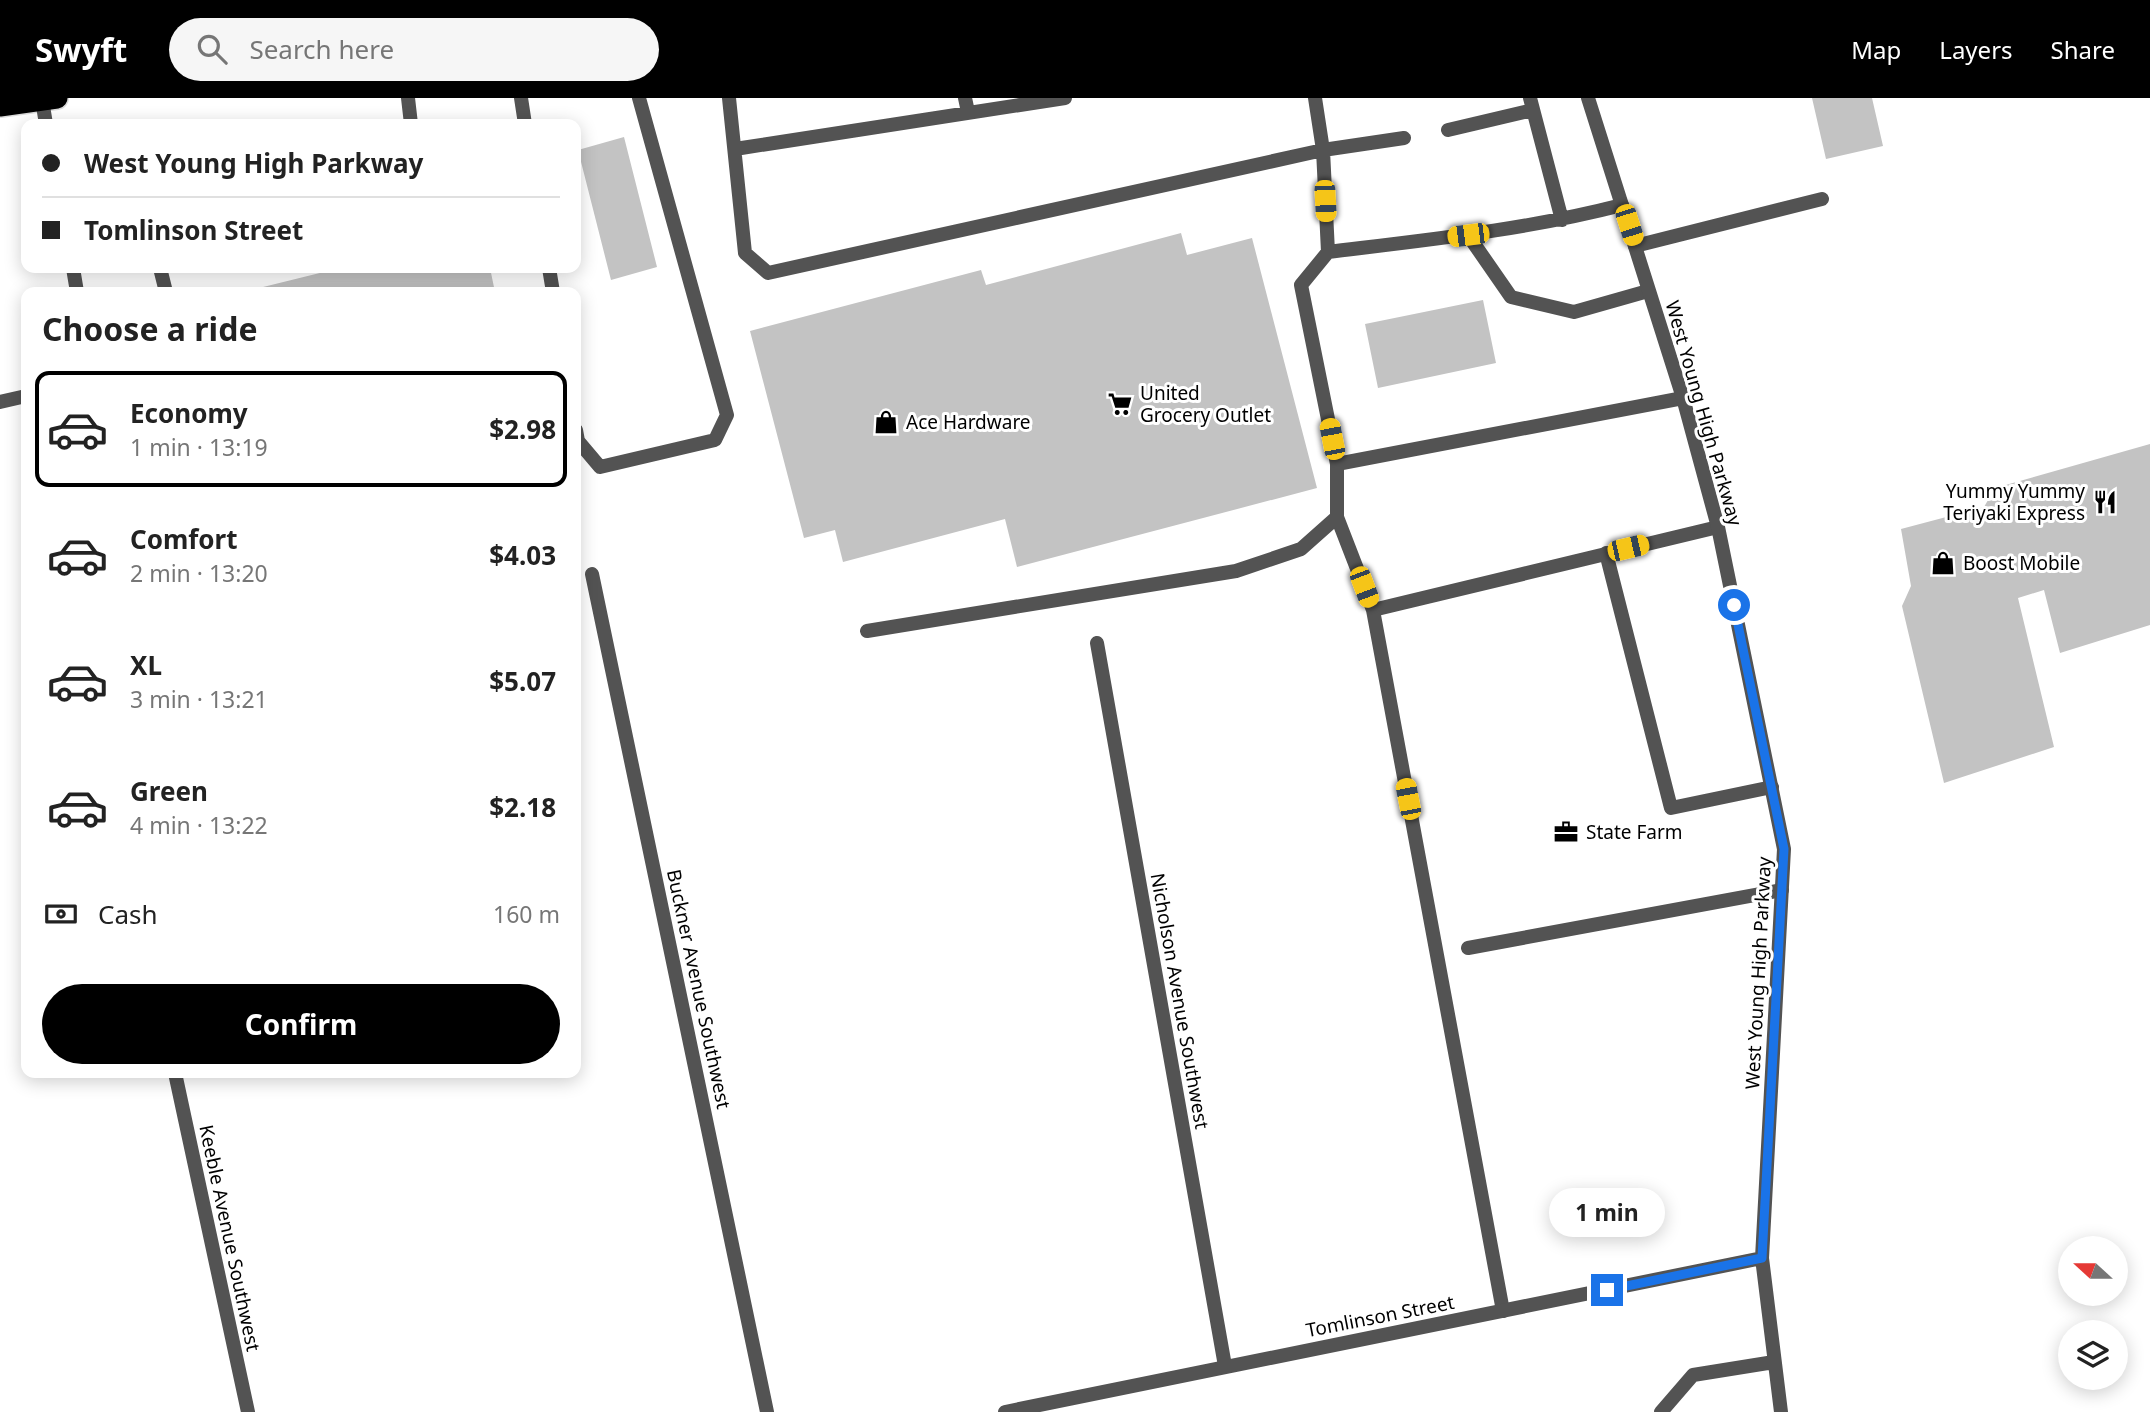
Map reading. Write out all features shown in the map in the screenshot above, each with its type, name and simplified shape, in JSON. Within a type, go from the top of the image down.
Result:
[{"type":"highway","points":[[1,103],[50,99]]},
{"type":"street","points":[[408,98],[410,119]]},
{"type":"street","points":[[521,98],[524,119]]},
{"type":"street","points":[[581,445],[600,467],[715,440],[727,415],[639,98]]},
{"type":"street","points":[[729,98],[745,253],[768,273],[1322,150],[1404,138]]},
{"type":"street","points":[[735,149],[966,105],[1065,98]]},
{"type":"street","points":[[1315,98],[1322,150],[1328,252],[1301,285],[1338,464],[1337,517],[1373,611],[1503,1311]]},
{"type":"street","name":"West Young High Parkway","points":[[1588,98],[1683,398],[1717,527],[1784,849],[1762,1258],[1781,1412]]},
{"type":"street","points":[[48,119],[50,99]]},
{"type":"street","points":[[1448,130],[1531,104],[1562,220]]},
{"type":"street","points":[[1635,246],[1822,199]]},
{"type":"street","points":[[1328,252],[1468,235],[1562,220],[1622,205]]},
{"type":"street","points":[[1468,235],[1511,297],[1574,312],[1648,291]]},
{"type":"street","points":[[0,402],[21,397]]},
{"type":"street","points":[[1338,464],[1683,398]]},
{"type":"street","points":[[867,631],[1236,571],[1301,549],[1337,517]]},
{"type":"street","points":[[1373,611],[1717,527]]},
{"type":"street","points":[[1606,553],[1671,808],[1772,787]]},
{"type":"street","name":"Buckner Avenue Southwest","points":[[592,574],[767,1412]]},
{"type":"street","name":"Nicholson Avenue Southwest","points":[[1097,643],[1225,1366]]},
{"type":"street","points":[[1468,948],[1782,890]]},
{"type":"street","name":"Keeble Avenue Southwest","points":[[175,1078],[248,1412]]},
{"type":"street","name":"Tomlinson Street","points":[[1005,1412],[1762,1258]]},
{"type":"street","points":[[1661,1412],[1693,1375],[1774,1362]]},
{"type":"building","points":[[1812,98],[1872,98],[1883,146],[1826,159]]},
{"type":"building","points":[[624,137],[657,267],[611,280],[581,162],[581,149]]},
{"type":"building","points":[[1181,233],[1187,255],[1252,238],[1317,488],[1017,567],[1005,519],[843,562],[835,530],[804,538],[750,331],[981,270],[986,285]]},
{"type":"building","points":[[320,273],[491,273],[494,287],[263,287]]},
{"type":"building","points":[[1483,300],[1496,363],[1378,388],[1365,324]]},
{"type":"building","points":[[2150,444],[2150,625],[2060,653],[2044,590],[2018,598],[2054,747],[1944,783],[1902,606],[1911,586],[1901,529],[1984,507],[1995,488]]},
{"type":"place","name":"United Grocery Outlet","points":[[1120,404]]},
{"type":"place","name":"Ace Hardware","points":[[886,422]]},
{"type":"place","name":"Yummy Yummy Teriyaki Express","points":[[2105,502]]},
{"type":"place","name":"Boost Mobile","points":[[1943,563]]},
{"type":"place","name":"State Farm","points":[[1566,832]]},
{"type":"route","points":[[1607,1290],[1762,1258],[1784,849],[1734,605]]}]
